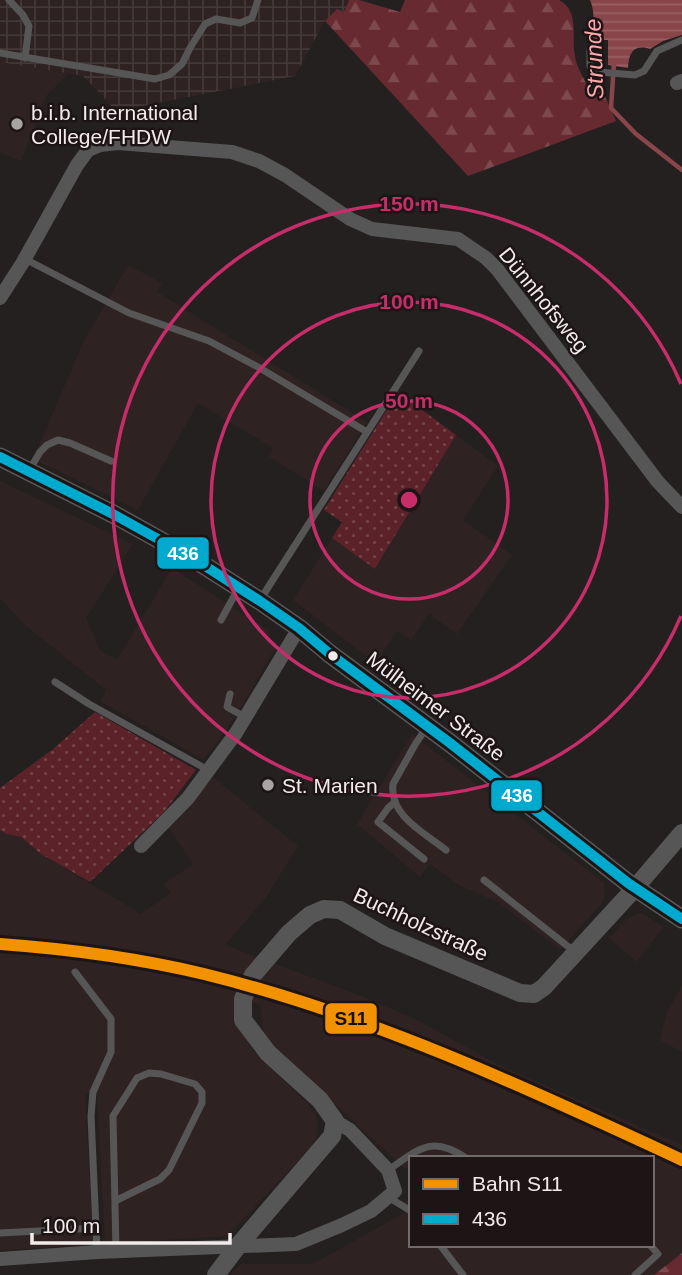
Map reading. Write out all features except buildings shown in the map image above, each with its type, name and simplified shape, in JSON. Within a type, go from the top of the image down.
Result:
[{"type":"main road","name":"Mülheimer Straße","points":[[0,457],[113,514],[194,559],[260,601],[299,628],[635,888],[682,919]]},
{"type":"street","name":"Dünnhofsweg","points":[[0,298],[88,150],[100,145],[118,144],[232,152],[259,161],[285,175],[350,219],[372,229],[458,239],[486,258],[658,482],[682,507]]},
{"type":"street","points":[[141,846],[188,798],[236,733],[299,628]]},
{"type":"street","name":"Buchholzstraße","points":[[335,1121],[320,1100],[268,1054],[243,1020],[243,999],[253,975],[289,933],[310,915],[324,909],[340,909],[384,936],[520,993],[534,994],[544,987],[682,833]]},
{"type":"street","points":[[0,1259],[116,1251],[237,1247],[296,1244],[371,1211],[395,1191],[388,1170],[350,1130],[335,1121],[332,1136],[237,1247],[216,1275]]},
{"type":"lane","points":[[9,0],[29,26],[24,58]]},
{"type":"lane","points":[[0,53],[155,79],[169,75],[182,64],[205,24],[216,19],[240,23],[252,18],[258,0]]},
{"type":"lane","points":[[590,50],[590,66],[593,70],[635,75],[644,71],[657,51],[682,40]]},
{"type":"lane","points":[[25,259],[130,313],[209,341],[368,432]]},
{"type":"lane","points":[[260,601],[419,351]]},
{"type":"lane","points":[[28,472],[40,452],[58,440],[111,461]]},
{"type":"lane","points":[[221,620],[239,588]]},
{"type":"lane","points":[[55,682],[208,771]]},
{"type":"lane","points":[[230,694],[227,707],[245,717]]},
{"type":"lane","points":[[427,726],[392,789],[395,802],[404,817],[446,850]]},
{"type":"lane","points":[[395,802],[378,822],[424,859]]},
{"type":"lane","points":[[484,880],[576,952]]},
{"type":"lane","points":[[75,972],[111,1020],[111,1052],[93,1092],[91,1116],[97,1252]]},
{"type":"lane","points":[[115,1201],[160,1179],[169,1170],[202,1102],[202,1092],[195,1084],[149,1073],[137,1078],[113,1116],[116,1251]]},
{"type":"lane","points":[[410,1156],[425,1146],[436,1145],[462,1156]]},
{"type":"lane","points":[[388,1170],[409,1156]]},
{"type":"lane","points":[[388,1197],[409,1210]]},
{"type":"lane","points":[[0,1233],[96,1228]]},
{"type":"lane","points":[[442,1247],[463,1275]]},
{"type":"lane","points":[[635,1275],[658,1254],[652,1247]]},
{"type":"shaded area","points":[[0,0],[349,0],[344,12],[337,10],[325,21],[295,76],[111,112],[111,105],[83,76],[0,62]]},
{"type":"shaded area","points":[[590,0],[682,0],[682,35],[663,41],[650,49],[636,49],[629,58],[628,68],[608,65],[608,40],[590,40],[593,15]]},
{"type":"shaded area","name":"b.i.b. International College/FHDW","points":[[0,62],[68,74],[46,96],[21,161],[0,152]]},
{"type":"shaded area","points":[[128,265],[162,283],[157,292],[367,422],[324,491],[268,456],[273,448],[198,403],[138,510],[33,459],[83,343]]},
{"type":"shaded area","points":[[398,392],[456,435],[375,569],[332,538],[342,522],[324,510]]},
{"type":"shaded area","points":[[456,435],[498,466],[463,520],[512,555],[457,634],[429,614],[411,640],[397,631],[376,663],[293,600],[332,538],[376,569]]},
{"type":"shaded area","points":[[0,481],[133,544],[86,618],[100,650],[117,660],[172,568],[268,630],[275,648],[237,714],[204,760],[100,701],[106,690],[25,625],[0,598]]},
{"type":"shaded area","points":[[95,712],[196,770],[163,813],[90,882],[41,854],[21,837],[0,830],[0,788],[52,750]]},
{"type":"shaded area","points":[[412,734],[604,883],[605,896],[601,904],[560,950],[498,902],[460,886],[430,864],[420,877],[357,824]]},
{"type":"shaded area","points":[[213,777],[298,846],[267,896],[225,945],[364,997],[417,1020],[501,1066],[682,1145],[682,1253],[654,1275],[230,1275],[240,1264],[313,1264],[404,1213],[401,1205],[409,1198],[409,1247],[654,1247],[654,1156],[409,1156],[409,1169],[404,1168],[264,1037],[260,1005],[236,998],[251,1048],[309,1105],[316,1115],[318,1126],[316,1138],[310,1148],[254,1208],[226,1236],[105,1244],[97,1093],[85,1093],[93,1245],[0,1250],[0,830],[21,837],[41,854],[141,914],[170,893],[164,884],[193,864],[167,825]]},
{"type":"shaded area","points":[[638,913],[663,927],[637,962],[609,938],[627,919]]},
{"type":"shaded area","points":[[682,986],[682,1052],[660,1040],[667,1012]]},
{"type":"green space","points":[[349,0],[359,0],[400,12],[405,0],[559,0],[570,11],[575,56],[580,72],[588,87],[604,94],[616,121],[468,176],[325,21],[337,9],[344,12]]},
{"type":"green space","points":[[682,1253],[682,1275],[654,1275]]},
{"type":"waterway","name":"Strunde","points":[[614,63],[611,108],[636,134],[682,170]]},
{"type":"rail line","name":"S11","points":[[0,944],[77,951],[179,968],[327,1010],[448,1055],[682,1160]]},
{"type":"transit line","name":"436","points":[[0,457],[113,514],[194,559],[260,601],[450,743],[628,883],[682,919]]},
{"type":"place","name":"b.i.b. International College/FHDW","points":[[17,124]]},
{"type":"place","name":"St. Marien","points":[[268,785]]}]
